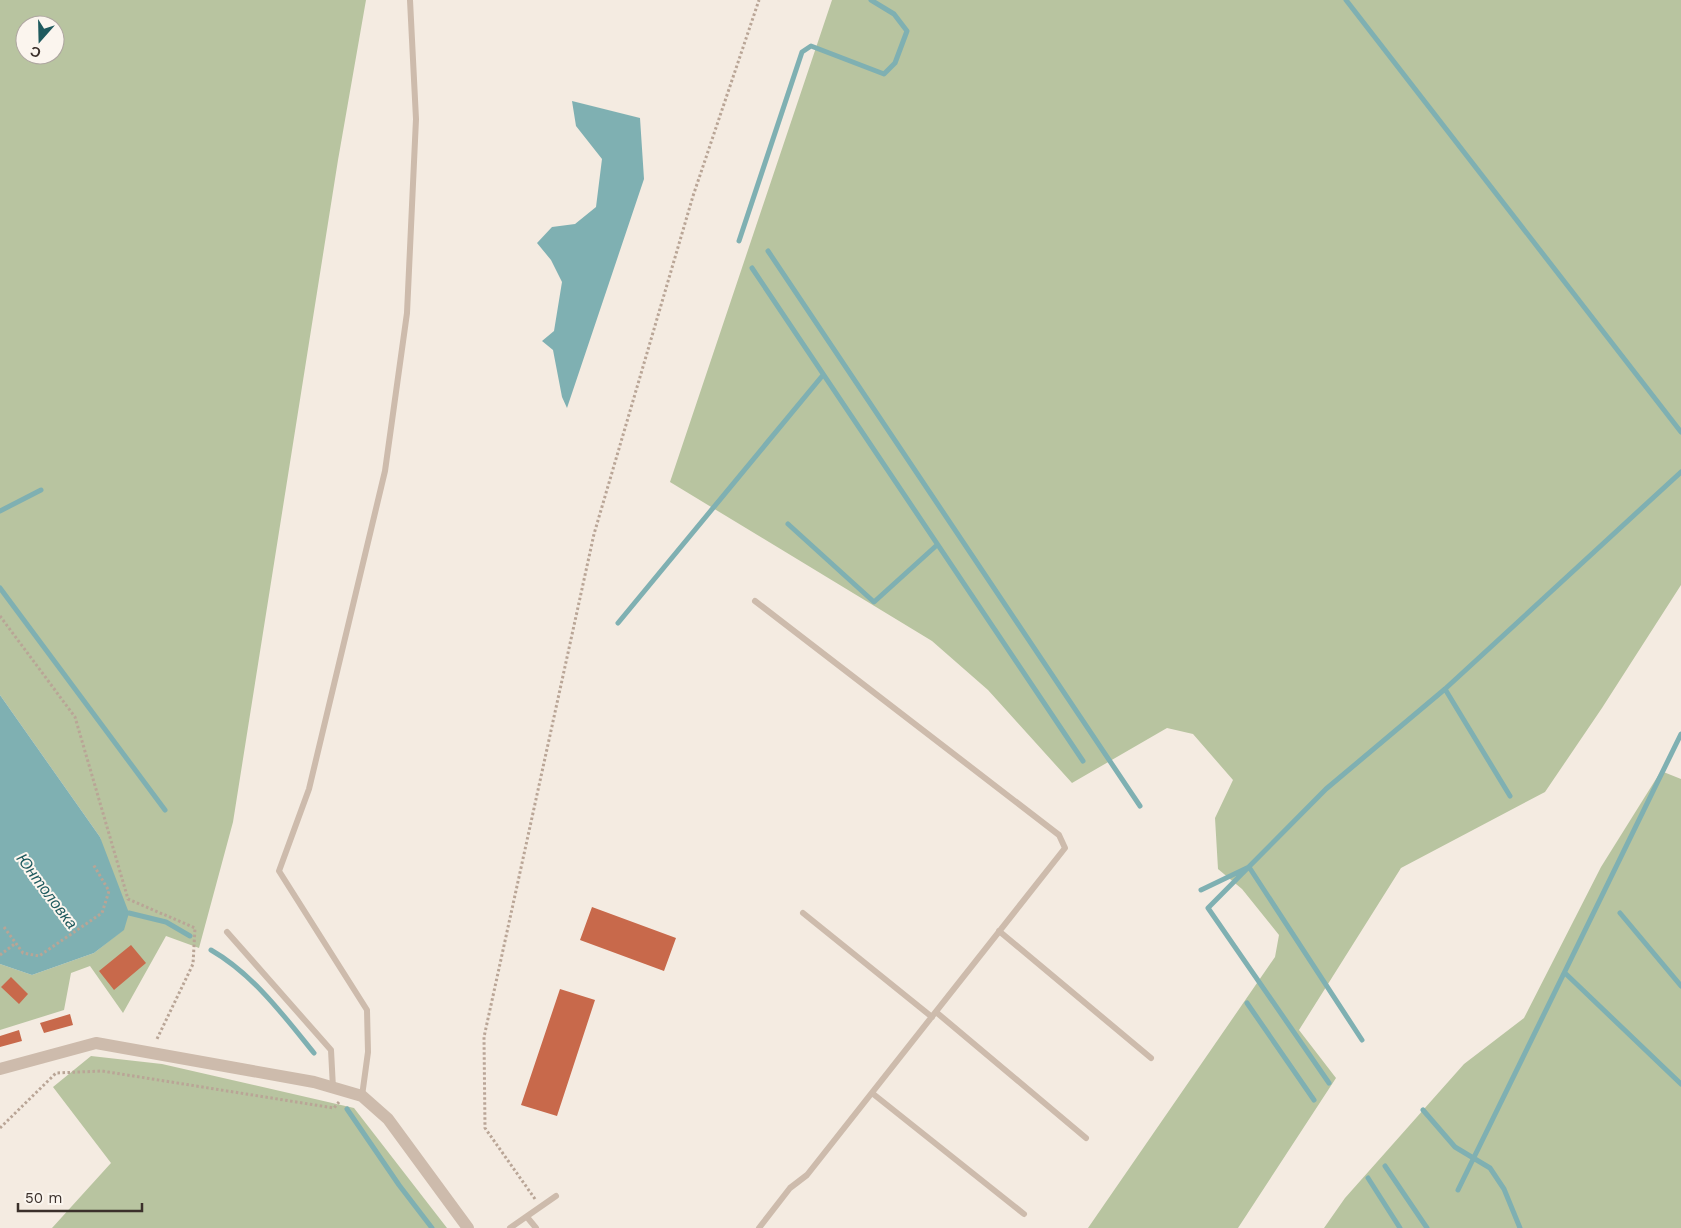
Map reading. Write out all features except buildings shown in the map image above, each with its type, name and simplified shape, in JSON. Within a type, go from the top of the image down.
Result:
[{"type":"street","points":[[0,1069],[96,1043],[204,1061],[333,1088],[362,1096],[388,1119],[468,1228]]},
{"type":"lane","points":[[362,1096],[368,1052],[367,1010],[279,871],[309,789],[385,471],[407,314],[416,119],[410,0]]},
{"type":"lane","points":[[755,601],[1059,835],[1064,848],[807,1175],[790,1188],[759,1228]]},
{"type":"lane","points":[[803,913],[934,1014],[1086,1138]]},
{"type":"lane","points":[[999,931],[1151,1058]]},
{"type":"lane","points":[[227,932],[331,1050],[333,1088]]},
{"type":"lane","points":[[872,1093],[1024,1214]]},
{"type":"lane","points":[[510,1228],[556,1196]]},
{"type":"lane","points":[[527,1216],[536,1228]]},
{"type":"path","points":[[541,1206],[485,1128],[484,1038],[594,534],[693,196],[759,0]]},
{"type":"path","points":[[0,616],[75,717],[128,899],[195,928],[193,964],[155,1044]]},
{"type":"path","points":[[4,927],[23,953],[39,956],[102,913],[109,891],[93,864]]},
{"type":"path","points":[[0,955],[16,943]]},
{"type":"path","points":[[0,1128],[56,1073],[102,1071],[334,1108],[347,1092]]},
{"type":"green space","points":[[0,0],[366,0],[338,160],[233,822],[199,948],[166,936],[123,1013],[90,966],[71,973],[64,1010],[0,1030],[0,964],[32,975],[94,953],[123,930],[100,837],[0,695]]},
{"type":"green space","points":[[832,0],[1681,0],[1681,585],[1602,708],[1545,792],[1401,868],[1299,1030],[1336,1078],[1238,1228],[1088,1228],[1275,957],[1279,935],[1242,889],[1218,869],[1215,818],[1233,780],[1193,734],[1167,728],[1072,783],[988,690],[932,641],[670,482]]},
{"type":"green space","points":[[1661,771],[1681,779],[1681,1228],[1324,1228],[1345,1198],[1464,1064],[1524,1018],[1601,867]]},
{"type":"green space","points":[[91,1056],[162,1064],[354,1108],[447,1228],[52,1228],[111,1163],[53,1087]]},
{"type":"water","points":[[572,101],[640,118],[644,179],[567,408],[562,397],[553,350],[542,341],[554,331],[562,282],[551,260],[537,243],[552,227],[575,224],[596,207],[602,159],[576,126]]},
{"type":"water","name":"Юнтоловка","points":[[0,695],[100,837],[129,913],[124,930],[94,953],[32,975],[0,964]]},
{"type":"waterway","points":[[739,241],[802,52],[811,46],[884,74],[895,63],[907,31],[894,14],[871,0]]},
{"type":"waterway","points":[[1346,0],[1681,432]]},
{"type":"waterway","points":[[768,251],[1140,806]]},
{"type":"waterway","points":[[752,268],[1083,761]]},
{"type":"waterway","points":[[618,623],[823,375]]},
{"type":"waterway","points":[[1329,1083],[1208,908],[1326,789],[1445,689],[1681,472]]},
{"type":"waterway","points":[[0,511],[41,490]]},
{"type":"waterway","points":[[788,524],[874,602],[937,545]]},
{"type":"waterway","points":[[0,588],[165,810]]},
{"type":"waterway","points":[[1445,689],[1510,796]]},
{"type":"waterway","points":[[1458,1190],[1681,734]]},
{"type":"waterway","points":[[1201,890],[1249,867],[1362,1040]]},
{"type":"waterway","points":[[129,913],[166,922],[190,936]]},
{"type":"waterway","points":[[1620,913],[1681,986]]},
{"type":"waterway","points":[[211,950],[241,971],[254,983],[314,1053]]},
{"type":"waterway","points":[[1565,973],[1681,1084]]},
{"type":"waterway","points":[[1247,1003],[1314,1100]]},
{"type":"waterway","points":[[347,1109],[399,1185],[432,1228]]},
{"type":"waterway","points":[[1423,1110],[1455,1147],[1490,1168],[1504,1189],[1520,1228]]},
{"type":"waterway","points":[[1385,1166],[1427,1228]]},
{"type":"waterway","points":[[1368,1178],[1400,1228]]}]
